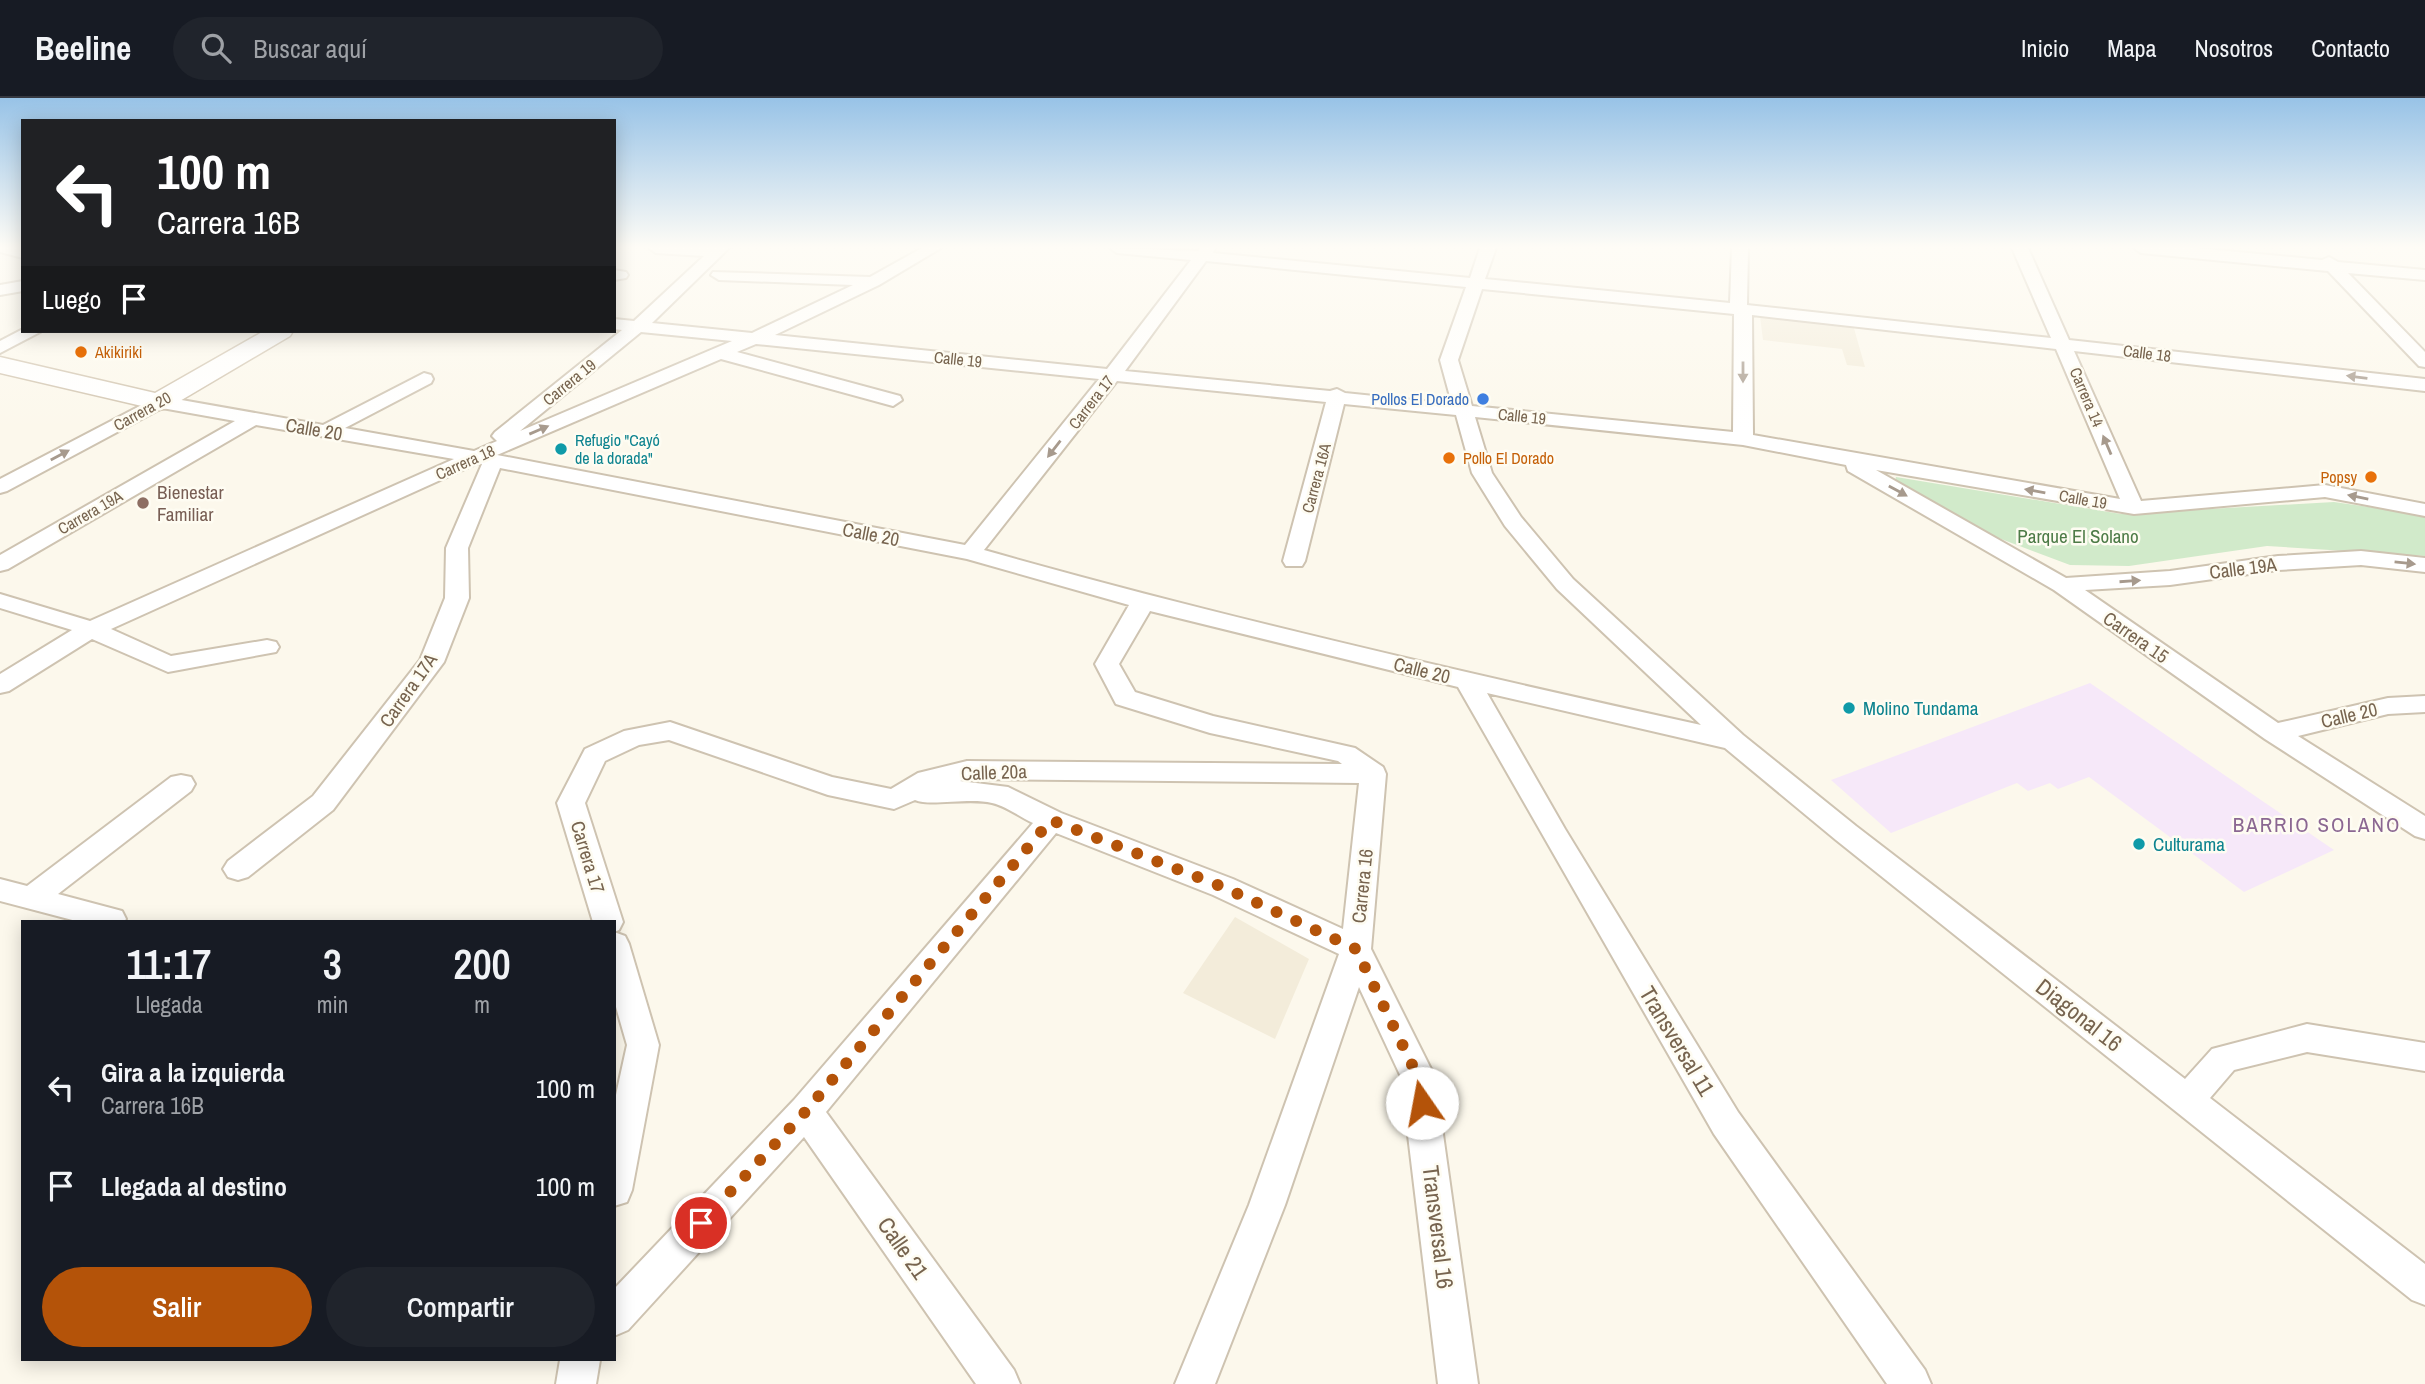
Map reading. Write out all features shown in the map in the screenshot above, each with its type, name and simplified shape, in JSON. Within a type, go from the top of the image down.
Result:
[{"type":"street","name":"Carrera 19","points":[[484,459],[657,308]]},
{"type":"street","name":"Carrera 18","points":[[0,685],[91,629],[484,459],[818,308]]},
{"type":"street","name":"Carrera 17","points":[[970,553],[1163,308]]},
{"type":"street","points":[[1468,308],[1449,360],[1482,473],[1513,521],[1565,584],[1734,741]]},
{"type":"street","name":"Calle 18","points":[[1727,308],[2425,385]]},
{"type":"street","name":"Carrera 14","points":[[2048,308],[2134,508]]},
{"type":"street","points":[[2374,308],[2425,362]]},
{"type":"street","points":[[1738,309],[1743,314],[1743,439]]},
{"type":"street","name":"Calle 19","points":[[616,324],[1111,376],[1337,395],[1743,439],[2134,508],[2325,491],[2425,510]]},
{"type":"street","points":[[2391,326],[2413,328]]},
{"type":"street","points":[[0,348],[29,333]]},
{"type":"street","points":[[149,400],[254,333]]},
{"type":"street","name":"Carrera 20","points":[[0,487],[149,400],[277,333]]},
{"type":"street","points":[[720,352],[893,400]]},
{"type":"street","name":"Calle 20","points":[[0,365],[149,400],[484,459],[970,553],[1143,601],[1467,681],[1734,741]]},
{"type":"street","points":[[326,431],[424,379]]},
{"type":"street","name":"Carrera 16A","points":[[1294,561],[1337,395]]},
{"type":"street","name":"Carrera 19A","points":[[0,564],[254,418]]},
{"type":"street","name":"Carrera 15","points":[[1839,458],[2062,585],[2274,733],[2425,829]]},
{"type":"street","name":"Carrera 17A","points":[[238,869],[323,803],[432,662],[457,598],[457,548],[484,459]]},
{"type":"street","name":"Calle 19A","points":[[2062,585],[2170,578],[2278,563],[2347,559],[2425,565]]},
{"type":"street","points":[[0,601],[91,629],[167,664],[267,647]]},
{"type":"street","points":[[1143,601],[1107,664],[1125,698],[1210,724],[1346,754],[1373,774]]},
{"type":"street","name":"Transversal 11","points":[[1467,681],[1555,836],[1726,1124],[1911,1384]]},
{"type":"street","name":"Calle 20","points":[[2274,733],[2388,706],[2425,704]]},
{"type":"street","points":[[594,755],[633,737],[670,731],[828,786],[894,799],[955,790],[998,794],[1051,820],[1223,887],[1356,949]]},
{"type":"street","name":"Diagonal 16","points":[[1734,741],[1846,833],[2425,1287]]},
{"type":"street","name":"Carrera 17","points":[[594,755],[572,803],[607,920]]},
{"type":"street","name":"Calle 20a","points":[[894,799],[928,780],[967,770],[1373,774]]},
{"type":"street","name":"Carrera 16","points":[[1195,1384],[1267,1205],[1356,949],[1373,774]]},
{"type":"street","points":[[32,898],[180,784]]},
{"type":"street","points":[[616,1315],[806,1111],[1051,820]]},
{"type":"street","points":[[0,890],[111,919]]},
{"type":"street","name":"Transversal 16","points":[[1356,949],[1418,1077],[1458,1384]]},
{"type":"street","points":[[616,951],[643,1045],[616,1181]]},
{"type":"street","points":[[2187,1100],[2224,1059],[2307,1038],[2425,1057]]},
{"type":"street","name":"Calle 21","points":[[806,1111],[1000,1384]]},
{"type":"street","points":[[576,1384],[580,1361]]},
{"type":"shaded area","points":[[1760,316],[1853,325],[1865,367],[1847,365],[1842,349],[1763,340]]},
{"type":"shaded area","points":[[2090,683],[2334,850],[2244,892],[2089,777],[2058,789],[2050,783],[2028,791],[2017,783],[1891,833],[1831,780]]},
{"type":"shaded area","points":[[1235,917],[1309,959],[1275,1039],[1183,993]]},
{"type":"green space","name":"Parque El Solano","points":[[1896,477],[2121,514],[2334,502],[2425,515],[2425,556],[2267,546],[2129,566],[2070,565],[1980,531],[1893,487]]},
{"type":"place","name":"Akikiriki","points":[[81,352]]},
{"type":"place","name":"Pollos El Dorado","points":[[1483,399]]},
{"type":"place","name":"Refugio \"Cayó de la dorada\"","points":[[561,449]]},
{"type":"place","name":"Pollo El Dorado","points":[[1449,458]]},
{"type":"place","name":"Popsy","points":[[2371,477]]},
{"type":"place","name":"Bienestar Familiar","points":[[143,503]]},
{"type":"place","name":"Molino Tundama","points":[[1849,708]]},
{"type":"place","name":"Culturama","points":[[2139,844]]},
{"type":"district","name":"BARRIO SOLANO","points":[[2317,825]]},
{"type":"route","points":[[701,1223],[806,1111],[1051,820],[1223,887],[1356,949],[1418,1077],[1422,1103]]}]
